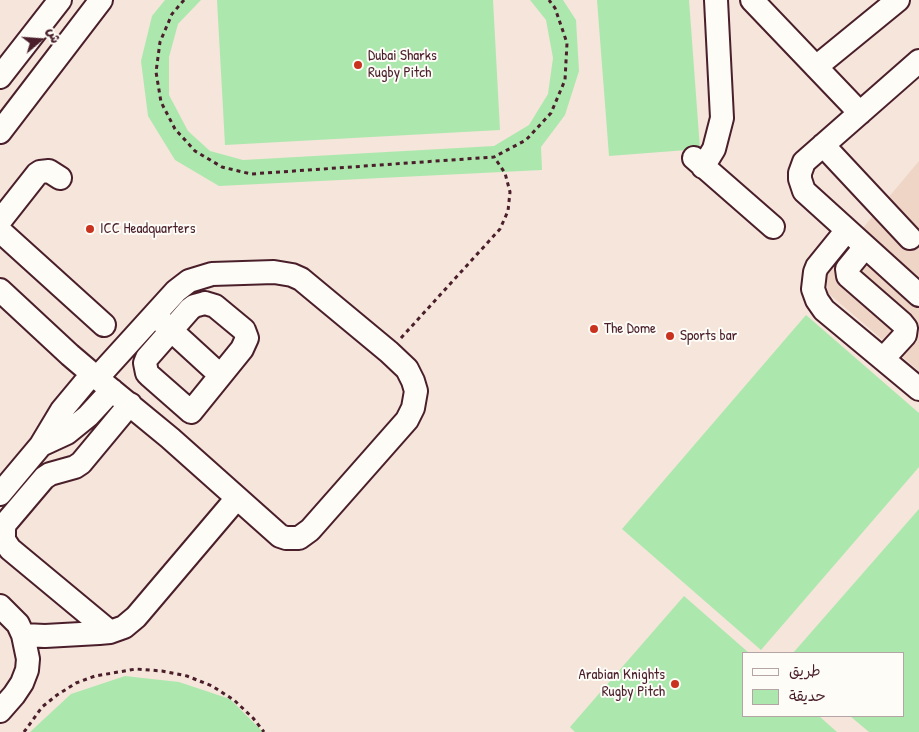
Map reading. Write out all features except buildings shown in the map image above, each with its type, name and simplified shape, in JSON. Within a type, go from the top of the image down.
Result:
[{"type":"street","points":[[0,77],[60,0]]},
{"type":"street","points":[[0,132],[100,0]]},
{"type":"street","points":[[716,0],[722,118],[714,148],[698,162],[773,227]]},
{"type":"street","points":[[752,0],[860,112]]},
{"type":"street","points":[[816,67],[898,0]]},
{"type":"street","points":[[919,61],[804,162],[800,172],[801,185],[804,191],[919,295]]},
{"type":"street","points":[[823,145],[910,238]]},
{"type":"street","points":[[0,221],[40,172],[49,171],[60,178]]},
{"type":"street","points":[[847,230],[817,267],[812,284],[814,295],[824,310],[883,359],[918,385]]},
{"type":"street","points":[[0,231],[104,325]]},
{"type":"street","points":[[865,247],[847,269],[848,276],[906,328],[905,334],[883,359]]},
{"type":"street","points":[[0,290],[100,381],[170,438],[280,536],[293,539],[305,535],[407,420],[413,408],[416,391],[407,369],[301,279],[283,273],[212,274],[189,281],[176,291],[154,314],[100,381],[62,410],[41,445],[0,494]]},
{"type":"street","points":[[170,438],[191,412],[220,375],[244,346],[247,338],[244,330],[215,306],[205,303],[190,309],[147,358],[145,368],[150,376],[191,412]]},
{"type":"street","points":[[154,314],[220,375]]},
{"type":"street","points":[[110,632],[10,549],[4,540],[4,529],[5,524],[44,478],[81,463],[130,404]]},
{"type":"street","points":[[23,635],[45,636],[110,632],[124,627],[136,617],[237,498]]},
{"type":"street","points":[[0,606],[18,624],[23,635],[28,659],[27,670],[14,695],[0,711]]},
{"type":"path","points":[[184,0],[172,14],[160,42],[156,72],[161,102],[174,129],[195,152],[222,167],[251,174],[494,157],[526,140],[551,113],[565,80],[567,43],[555,8],[549,0]]},
{"type":"path","points":[[388,352],[500,229],[508,211],[510,192],[505,173],[494,157]]},
{"type":"path","points":[[24,732],[42,708],[57,694],[76,683],[116,672],[136,669],[162,671],[187,676],[212,686],[234,700],[253,718],[264,732]]},
{"type":"shaded area","points":[[919,161],[919,371],[828,293],[826,272]]},
{"type":"green space","points":[[165,0],[201,0],[178,24],[169,57],[169,95],[188,131],[210,151],[243,160],[494,146],[529,125],[548,94],[553,58],[546,20],[530,0],[563,0],[576,20],[579,71],[565,115],[541,147],[542,170],[219,186],[175,160],[148,116],[141,61],[152,16]]},
{"type":"green space","name":"Dubai Sharks Rugby Pitch","points":[[217,0],[493,0],[500,130],[225,145]]},
{"type":"green space","points":[[597,0],[689,0],[700,149],[609,156]]},
{"type":"green space","points":[[806,315],[919,413],[919,467],[761,650],[622,529]]},
{"type":"green space","points":[[919,509],[919,732],[869,732],[851,717],[904,717],[904,652],[794,652]]},
{"type":"green space","name":"Arabian Knights Rugby Pitch","points":[[684,596],[748,652],[742,652],[742,717],[820,717],[837,732],[575,732],[570,727]]},
{"type":"green space","points":[[125,676],[179,682],[230,699],[263,732],[30,732],[71,694]]},
{"type":"place","name":"Dubai Sharks Rugby Pitch","points":[[358,65]]},
{"type":"place","name":"ICC Headquarters","points":[[90,229]]},
{"type":"place","name":"The Dome","points":[[594,329]]},
{"type":"place","name":"Sports bar","points":[[670,336]]},
{"type":"place","name":"Arabian Knights Rugby Pitch","points":[[675,684]]}]
